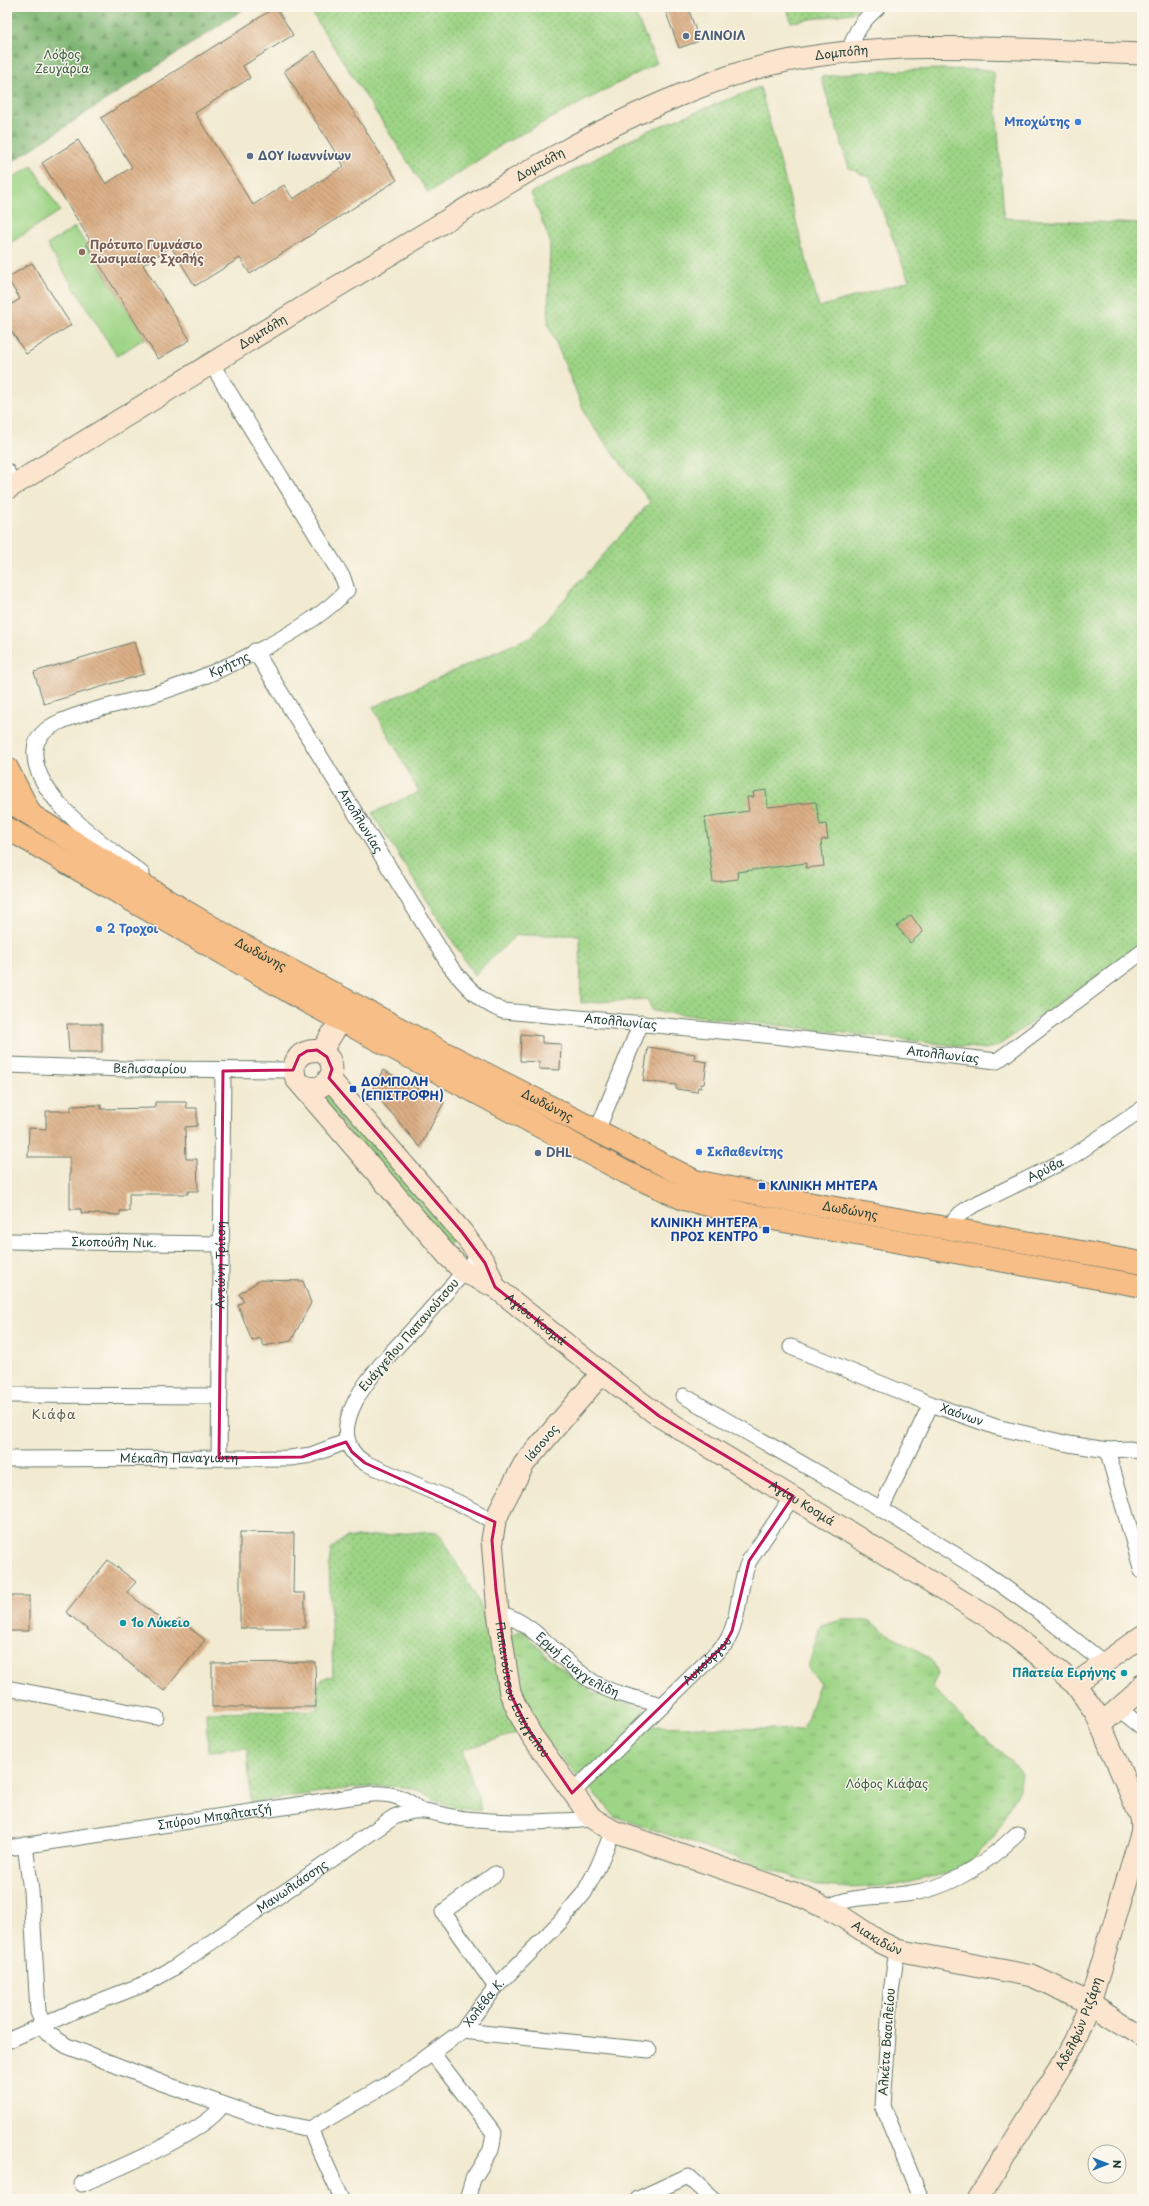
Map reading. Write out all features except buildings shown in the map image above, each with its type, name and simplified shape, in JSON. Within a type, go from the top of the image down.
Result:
[{"type":"main road","points":[[7,768],[31,814]]},
{"type":"main road","name":"Δωδώνης","points":[[7,800],[148,889],[219,931],[346,1012],[597,1130],[654,1162],[705,1184],[1142,1263]]},
{"type":"main road","name":"Δωδώνης","points":[[7,828],[346,1012],[632,1176],[684,1199],[745,1214],[1142,1286]]},
{"type":"street","points":[[850,50],[854,36],[862,22],[878,7]]},
{"type":"street","name":"Δομπόλη","points":[[9,482],[211,363],[535,167],[599,131],[647,109],[736,74],[777,63],[850,50],[932,48],[1142,54]]},
{"type":"street","name":"Κρήτης","points":[[148,889],[142,874],[77,822],[52,795],[38,768],[35,758],[36,743],[44,732],[63,720],[156,694],[255,651],[322,612],[347,590],[347,584],[211,363]]},
{"type":"street","name":"Απολλωνίας","points":[[255,651],[450,966],[469,988],[487,1004],[503,1011],[774,1036],[997,1061],[1142,952]]},
{"type":"street","points":[[321,1052],[346,1012]]},
{"type":"street","points":[[597,1130],[641,1023]]},
{"type":"street","points":[[311,1050],[321,1052],[327,1057],[331,1065],[329,1078],[324,1084],[316,1088],[298,1077],[296,1060],[302,1053],[311,1050]]},
{"type":"street","name":"Βελισσαρίου","points":[[7,1065],[223,1071],[298,1077]]},
{"type":"street","name":"Αντώνη Τρίτση","points":[[220,1458],[223,1071]]},
{"type":"street","name":"Αγίου Κοσμά","points":[[298,1077],[361,1156],[446,1255],[464,1272],[495,1287],[602,1373],[659,1416],[793,1496],[993,1620],[1075,1684],[1086,1698],[1101,1724]]},
{"type":"street","name":"Αγίου Κοσμά","points":[[329,1078],[480,1254],[495,1287]]},
{"type":"street","name":"Αρύβα","points":[[948,1227],[960,1214],[970,1207],[1070,1158],[1142,1109]]},
{"type":"street","name":"Σκοπούλη Νικ.","points":[[7,1241],[221,1244]]},
{"type":"street","name":"Ευάγγελου Παπανούτσου","points":[[348,1441],[350,1414],[365,1384],[480,1254]]},
{"type":"street","name":"Χαόνων","points":[[791,1347],[931,1404],[996,1427],[1107,1450],[1130,1449],[1142,1452]]},
{"type":"street","name":"Ιάσονος","points":[[495,1522],[524,1464],[602,1373]]},
{"type":"street","points":[[7,1395],[220,1396]]},
{"type":"street","points":[[684,1396],[881,1510],[980,1570],[1038,1611],[1104,1663]]},
{"type":"street","points":[[881,1510],[931,1404]]},
{"type":"street","points":[[348,1441],[352,1452],[364,1462],[457,1502],[495,1522]]},
{"type":"street","name":"Μέκαλη Παναγιώτη","points":[[7,1458],[302,1457],[348,1441]]},
{"type":"street","points":[[1107,1450],[1142,1571]]},
{"type":"street","name":"Λυκούργου","points":[[572,1793],[728,1639],[733,1626],[744,1572],[749,1561],[793,1496]]},
{"type":"street","name":"Παπανούτσου Ευάγγελου","points":[[495,1522],[492,1540],[498,1614],[507,1674],[513,1701],[532,1736],[572,1793],[592,1818],[613,1831]]},
{"type":"street","name":"Ερμή Ευαγγελίδη","points":[[498,1614],[521,1622],[570,1666],[595,1684],[617,1693],[662,1705]]},
{"type":"street","points":[[1075,1684],[1142,1636]]},
{"type":"street","points":[[1101,1724],[1119,1709],[1142,1685]]},
{"type":"street","points":[[7,1688],[156,1717]]},
{"type":"street","points":[[1119,1709],[1142,1727]]},
{"type":"street","name":"Αδελφών Ριζάρη","points":[[978,2199],[1061,2066],[1075,2040],[1090,2003],[1142,1830],[1141,1818],[1101,1724]]},
{"type":"street","name":"Σπύρου Μπαλτατζή","points":[[7,1848],[371,1794],[393,1796],[406,1800],[418,1809]]},
{"type":"street","name":"Μανωλιάσσης","points":[[7,2041],[41,2023],[147,1983],[172,1969],[394,1817],[408,1810],[418,1809],[463,1819],[508,1823],[574,1821],[592,1818]]},
{"type":"street","name":"Αιακιδών","points":[[613,1831],[794,1894],[826,1908],[897,1950],[1032,1976],[1090,2003],[1142,2036]]},
{"type":"street","name":"Χολέβα Κ.","points":[[310,2129],[401,2076],[433,2054],[462,2031],[496,1987],[560,1922],[584,1893],[598,1867],[613,1831]]},
{"type":"street","points":[[826,1908],[850,1898],[911,1893],[940,1886],[980,1864],[1017,1834]]},
{"type":"street","points":[[25,1845],[31,1891],[38,2012],[41,2023],[52,2037],[67,2046],[222,2104],[285,2125],[310,2129],[342,2199]]},
{"type":"street","points":[[495,1874],[443,1912],[496,1987]]},
{"type":"street","name":"Αλκέτα Βασιλείου","points":[[897,1950],[891,1992],[883,2106],[921,2199]]},
{"type":"street","points":[[462,2031],[649,2050]]},
{"type":"street","points":[[433,2054],[494,2133],[491,2150],[473,2179],[467,2199]]},
{"type":"street","points":[[82,2184],[195,2129],[217,2113],[222,2104]]},
{"type":"street","points":[[638,2199],[688,2176],[713,2199]]},
{"type":"highlighted area","points":[[317,1050],[327,1057],[332,1069],[329,1078],[462,1232],[485,1263],[495,1287],[659,1416],[793,1496],[749,1561],[732,1631],[725,1644],[572,1793],[527,1727],[510,1693],[496,1590],[492,1540],[495,1522],[365,1463],[352,1452],[346,1442],[302,1457],[219,1458],[223,1071],[293,1070],[299,1056],[307,1051]]},
{"type":"green space","name":"Λόφος Ζευγάρια","points":[[7,7],[247,7],[7,165]]},
{"type":"green space","points":[[308,7],[632,7],[657,63],[506,142],[428,193]]},
{"type":"green space","points":[[787,7],[860,7],[852,13],[791,22]]},
{"type":"green space","points":[[941,69],[990,70],[994,73],[1004,218],[1142,224],[1142,944],[998,1046],[985,1049],[653,1011],[647,999],[581,1003],[580,935],[516,935],[474,975],[372,813],[419,792],[373,707],[532,636],[650,502],[588,420],[548,324],[550,241],[531,193],[647,131],[760,87],[819,307],[909,281],[870,178],[849,168],[821,77],[862,72]]},
{"type":"green space","points":[[32,166],[60,211],[7,245],[7,181]]},
{"type":"green space","points":[[75,227],[145,338],[117,356],[47,245]]},
{"type":"green space","points":[[329,1092],[454,1239],[445,1246],[321,1099]]},
{"type":"green space","points":[[422,1532],[437,1533],[443,1539],[481,1606],[497,1671],[520,1732],[462,1750],[482,1810],[454,1807],[438,1801],[417,1790],[404,1787],[366,1787],[346,1789],[251,1803],[247,1748],[208,1751],[206,1712],[317,1710],[317,1685],[324,1678],[333,1676],[329,1565],[331,1549],[345,1538]]},
{"type":"green space","name":"Λόφος Κιάφας","points":[[842,1620],[868,1620],[888,1634],[915,1648],[933,1662],[938,1673],[932,1687],[988,1743],[1011,1759],[1021,1772],[1020,1787],[993,1838],[976,1856],[953,1872],[897,1885],[849,1888],[820,1886],[616,1817],[554,1750],[539,1730],[515,1689],[510,1635],[523,1630],[551,1660],[595,1693],[646,1710],[652,1726],[803,1730],[820,1682],[808,1668],[820,1626]]},
{"type":"place","name":"ΕΛΙΝΟΙΛ","points":[[686,36]]},
{"type":"place","name":"Μποχώτης","points":[[1078,122]]},
{"type":"place","name":"ΔΟΥ Ιωαννίνων","points":[[250,156]]},
{"type":"place","name":"Πρότυπο Γυμνάσιο Ζωσιμαίας Σχολής","points":[[82,252]]},
{"type":"place","name":"2 Τροχοι","points":[[99,929]]},
{"type":"place","name":"ΔΟΜΠΟΛΗ (ΕΠΙΣΤΡΟΦΗ)","points":[[353,1089]]},
{"type":"place","name":"Σκλαβενίτης","points":[[699,1152]]},
{"type":"place","name":"DHL","points":[[538,1153]]},
{"type":"place","name":"ΚΛΙΝΙΚΗ ΜΗΤΕΡΑ","points":[[762,1186]]},
{"type":"place","name":"ΚΛΙΝΙΚΗ ΜΗΤΕΡΑ ΠΡΟΣ ΚΕΝΤΡΟ","points":[[766,1230]]},
{"type":"place","name":"1ο Λύκειο","points":[[123,1623]]},
{"type":"place","name":"Πλατεία Ειρήνης","points":[[1124,1673]]},
{"type":"district","name":"Κιάφα","points":[[54,1414]]}]
